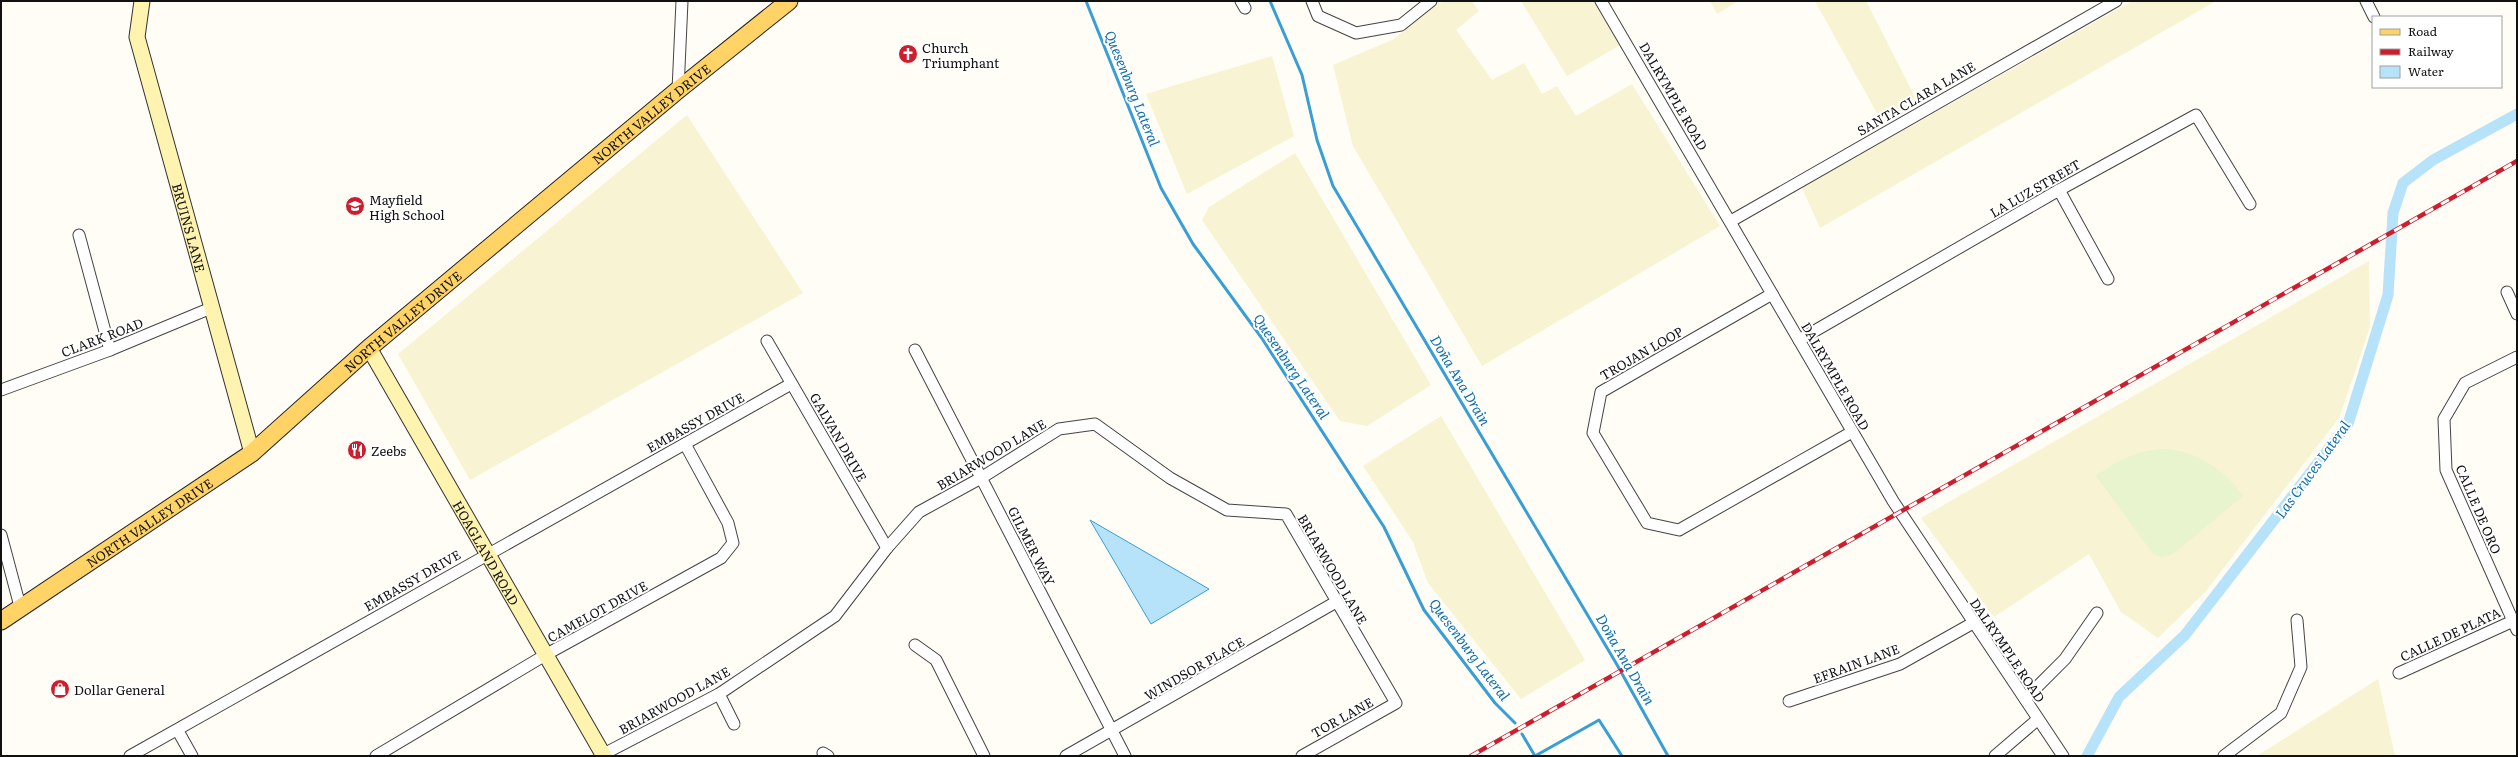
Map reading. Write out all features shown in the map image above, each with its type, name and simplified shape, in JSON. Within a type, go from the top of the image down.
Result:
[{"type":"main road","name":"NORTH VALLEY DRIVE","points":[[1,621],[21,610],[252,453],[369,348],[678,90],[789,1]]},
{"type":"street","name":"BRUINS LANE","points":[[142,1],[137,37],[252,453]]},
{"type":"street","points":[[678,90],[682,1]]},
{"type":"street","points":[[1312,1],[1318,16],[1356,33],[1401,25],[1431,1]]},
{"type":"street","name":"DALRYMPLE ROAD","points":[[1601,1],[1900,512],[2025,699],[2037,720],[2063,756]]},
{"type":"street","name":"SANTA CLARA LANE","points":[[1731,221],[2116,1]]},
{"type":"street","points":[[2366,1],[2374,16]]},
{"type":"street","name":"LA LUZ STREET","points":[[1799,340],[2059,190],[2196,115],[2250,204]]},
{"type":"street","points":[[2059,190],[2108,279]]},
{"type":"street","points":[[79,235],[110,350]]},
{"type":"street","points":[[2507,292],[2517,314]]},
{"type":"street","name":"TROJAN LOOP","points":[[1772,294],[1601,392],[1593,433],[1647,522],[1679,530],[1852,432]]},
{"type":"street","name":"CLARK ROAD","points":[[1,390],[110,350],[211,308]]},
{"type":"street","name":"GALVAN DRIVE","points":[[767,341],[887,548]]},
{"type":"street","name":"HOAGLAND ROAD","points":[[369,348],[547,654],[603,755]]},
{"type":"street","name":"GILMER WAY","points":[[915,350],[1124,756]]},
{"type":"street","name":"CALLE DE ORO","points":[[2515,626],[2446,470],[2444,419],[2465,383],[2517,357]]},
{"type":"street","name":"EMBASSY DRIVE","points":[[130,756],[178,731],[488,553],[792,384]]},
{"type":"street","name":"BRIARWOOD LANE","points":[[603,755],[719,694],[835,616],[887,548],[919,512],[981,478],[1059,429],[1095,424],[1170,478],[1227,510],[1286,514],[1396,703]]},
{"type":"street","name":"CAMELOT DRIVE","points":[[376,756],[547,654],[721,558],[733,543],[728,523],[684,444]]},
{"type":"street","points":[[1,535],[21,610]]},
{"type":"street","name":"WINDSOR PLACE","points":[[1066,756],[1336,602]]},
{"type":"street","points":[[2025,699],[2065,659],[2097,613]]},
{"type":"street","points":[[2224,756],[2281,713],[2301,667],[2296,620]]},
{"type":"street","name":"EFRAIN LANE","points":[[1789,701],[1900,664],[1974,623]]},
{"type":"street","name":"CALLE DE PLATA","points":[[2399,673],[2515,626]]},
{"type":"street","points":[[915,645],[936,660],[984,756]]},
{"type":"street","points":[[719,694],[734,724]]},
{"type":"street","name":"TOR LANE","points":[[1302,756],[1396,703]]},
{"type":"street","points":[[1995,756],[2037,720]]},
{"type":"street","points":[[178,731],[192,756]]},
{"type":"shaded area","points":[[1447,1],[1472,1],[1479,11],[1456,30],[1492,80],[1524,63],[1542,94],[1557,86],[1576,116],[1632,84],[1720,226],[1482,366],[1353,146],[1333,65],[1394,39],[1435,4]]},
{"type":"shaded area","points":[[1521,1],[1595,1],[1622,44],[1567,76]]},
{"type":"shaded area","points":[[1710,1],[1738,1],[1717,14]]},
{"type":"shaded area","points":[[1815,1],[1866,1],[1915,97],[1894,118],[1877,113]]},
{"type":"shaded area","points":[[2132,1],[2216,1],[1820,228],[1802,188]]},
{"type":"shaded area","points":[[1272,56],[1294,136],[1187,194],[1146,94]]},
{"type":"shaded area","points":[[687,115],[803,293],[470,480],[398,354]]},
{"type":"shaded area","points":[[1295,153],[1431,385],[1367,426],[1340,421],[1202,220],[1209,207]]},
{"type":"shaded area","points":[[2369,261],[2370,327],[2339,418],[2206,591],[2158,638],[2121,612],[2089,554],[1994,617],[1921,518]]},
{"type":"shaded area","points":[[1441,416],[1585,660],[1521,699],[1428,583],[1413,542],[1363,466]]},
{"type":"shaded area","points":[[2378,679],[2395,756],[2257,756]]},
{"type":"green space","points":[[2165,449],[2199,458],[2219,470],[2243,496],[2173,554],[2163,557],[2154,555],[2096,476],[2112,465],[2128,457],[2146,451]]},
{"type":"water","points":[[1090,520],[1209,589],[1151,624]]},
{"type":"waterway","name":"Quesenburg Lateral","points":[[1086,1],[1161,188],[1193,244],[1261,337],[1384,527],[1424,610],[1495,703],[1515,723]]},
{"type":"waterway","name":"Doña Ana Drain","points":[[1270,1],[1302,75],[1317,140],[1333,186],[1616,663],[1668,756]]},
{"type":"waterway","name":"Las Cruces Lateral","points":[[2087,756],[2119,697],[2185,635],[2348,424],[2388,295],[2393,213],[2403,183],[2433,160],[2517,114]]},
{"type":"waterway","name":"Quesenburg Lateral","points":[[1522,734],[1535,756],[1599,720],[1622,756]]},
{"type":"railway","points":[[1471,756],[2517,161]]},
{"type":"place","name":"Church Triumphant","points":[[908,54]]},
{"type":"place","name":"Mayfield High School","points":[[355,206]]},
{"type":"place","name":"Zeebs","points":[[357,450]]},
{"type":"place","name":"Dollar General","points":[[60,689]]}]
